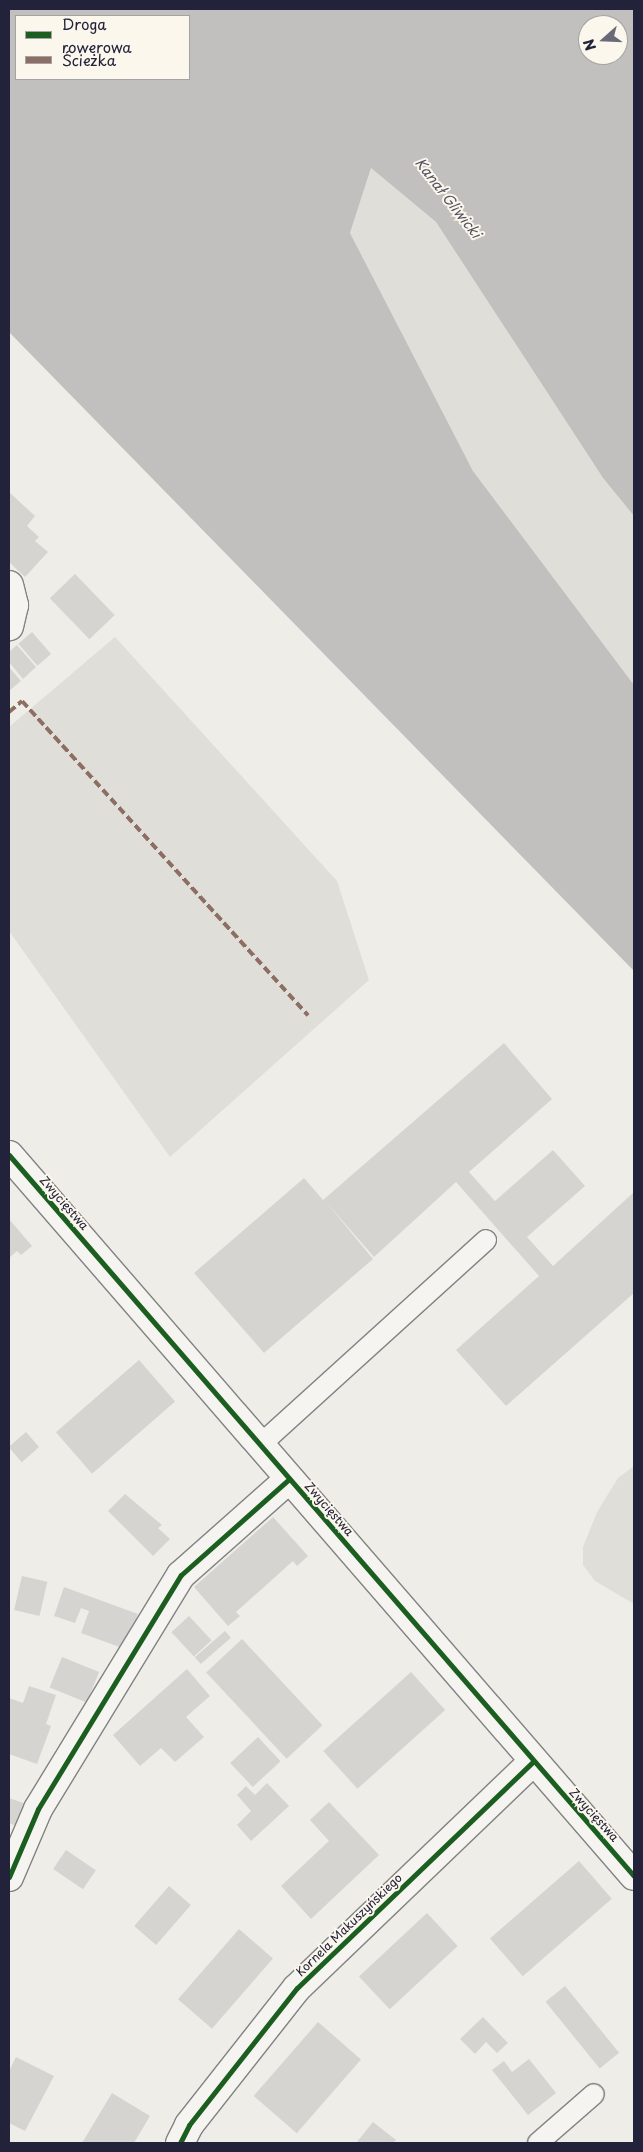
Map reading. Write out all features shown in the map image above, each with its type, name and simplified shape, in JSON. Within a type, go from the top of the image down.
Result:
[{"type":"street","points":[[9,585],[14,605],[9,626]]},
{"type":"street","name":"Zwycięstwa","points":[[9,1155],[533,1762],[634,1876]]},
{"type":"street","points":[[9,1877],[38,1809],[181,1575],[289,1479]]},
{"type":"street","name":"Kornela Makuszyńskiego","points":[[180,2143],[190,2126],[297,1988],[533,1762]]},
{"type":"lane","points":[[260,1445],[486,1240]]},
{"type":"lane","points":[[538,2143],[594,2094]]},
{"type":"shaded area","points":[[371,168],[436,222],[603,478],[634,516],[634,685],[473,471],[350,233]]},
{"type":"shaded area","points":[[115,637],[337,881],[369,980],[170,1157],[9,931],[9,727]]},
{"type":"shaded area","points":[[634,1466],[634,1604],[595,1581],[583,1565],[583,1547],[597,1512],[618,1478]]},
{"type":"water","name":"Kanał Gliwicki","points":[[9,9],[634,9],[634,516],[603,478],[436,222],[371,168],[350,233],[473,471],[634,685],[634,971],[9,332]]},
{"type":"building","points":[[9,492],[35,516],[27,526],[39,537],[35,541],[48,552],[25,577],[9,562]]},
{"type":"building","points":[[75,574],[115,615],[89,639],[50,598]]},
{"type":"building","points":[[32,632],[51,654],[37,666],[18,644]]},
{"type":"building","points":[[17,645],[36,667],[23,679],[9,662],[9,652]]},
{"type":"building","points":[[9,667],[21,681],[9,691]]},
{"type":"building","points":[[504,1043],[552,1099],[469,1172],[495,1201],[553,1150],[585,1186],[527,1237],[553,1266],[634,1192],[634,1293],[506,1406],[456,1350],[539,1276],[456,1182],[374,1257],[326,1202],[373,1259],[264,1353],[194,1273],[304,1178],[323,1200]]},
{"type":"building","points":[[9,1219],[32,1246],[21,1255],[17,1251],[9,1258]]},
{"type":"building","points":[[139,1360],[175,1402],[92,1474],[56,1432]]},
{"type":"building","points":[[26,1432],[39,1447],[22,1462],[9,1447]]},
{"type":"building","points":[[125,1494],[162,1525],[158,1528],[170,1539],[153,1556],[108,1511]]},
{"type":"building","points":[[273,1517],[308,1556],[297,1566],[293,1561],[236,1612],[240,1616],[228,1626],[194,1587]]},
{"type":"building","points":[[22,1576],[47,1582],[39,1616],[14,1610]]},
{"type":"building","points":[[64,1587],[138,1614],[125,1649],[81,1633],[89,1611],[81,1608],[75,1623],[54,1616]]},
{"type":"building","points":[[189,1616],[212,1640],[194,1657],[171,1632]]},
{"type":"building","points":[[225,1631],[231,1638],[201,1664],[195,1657]]},
{"type":"building","points":[[242,1639],[322,1725],[287,1759],[206,1672]]},
{"type":"building","points":[[62,1657],[99,1672],[87,1703],[50,1688]]},
{"type":"building","points":[[187,1669],[210,1696],[186,1717],[204,1737],[175,1762],[161,1748],[140,1766],[113,1735]]},
{"type":"building","points":[[411,1672],[445,1710],[357,1789],[323,1751]]},
{"type":"building","points":[[29,1686],[56,1695],[46,1724],[51,1726],[37,1764],[9,1754],[9,1698],[23,1703]]},
{"type":"building","points":[[258,1737],[281,1761],[253,1787],[230,1763]]},
{"type":"building","points":[[267,1783],[289,1806],[251,1841],[237,1825],[251,1811],[237,1795],[246,1786],[255,1795]]},
{"type":"building","points":[[9,1798],[29,1805],[21,1828],[9,1823]]},
{"type":"building","points":[[329,1802],[379,1855],[311,1919],[281,1886],[329,1841],[310,1820]]},
{"type":"building","points":[[66,1850],[96,1870],[83,1889],[53,1869]]},
{"type":"building","points":[[579,1861],[612,1899],[523,1976],[490,1938]]},
{"type":"building","points":[[169,1886],[191,1905],[156,1945],[134,1926]]},
{"type":"building","points":[[427,1913],[458,1946],[390,2009],[359,1976]]},
{"type":"building","points":[[239,1929],[273,1959],[212,2029],[178,1999]]},
{"type":"building","points":[[565,1986],[619,2053],[600,2069],[546,2002]]},
{"type":"building","points":[[483,2017],[508,2043],[497,2053],[486,2042],[475,2054],[460,2039]]},
{"type":"building","points":[[318,2022],[361,2059],[297,2133],[254,2096]]},
{"type":"building","points":[[16,2057],[54,2076],[25,2131],[9,2123],[9,2071]]},
{"type":"building","points":[[529,2059],[556,2093],[528,2115],[492,2070],[504,2061],[512,2072]]},
{"type":"building","points":[[112,2093],[150,2116],[134,2143],[82,2143]]},
{"type":"building","points":[[373,2122],[396,2140],[393,2143],[356,2143]]},
{"type":"marked path","points":[[9,712],[22,701],[308,1015]]},
{"type":"cycle path","points":[[9,1155],[634,1876]]},
{"type":"cycle path","points":[[9,1877],[38,1809],[181,1575],[289,1479]]},
{"type":"cycle path","points":[[180,2143],[189,2125],[297,1988],[533,1762]]}]
